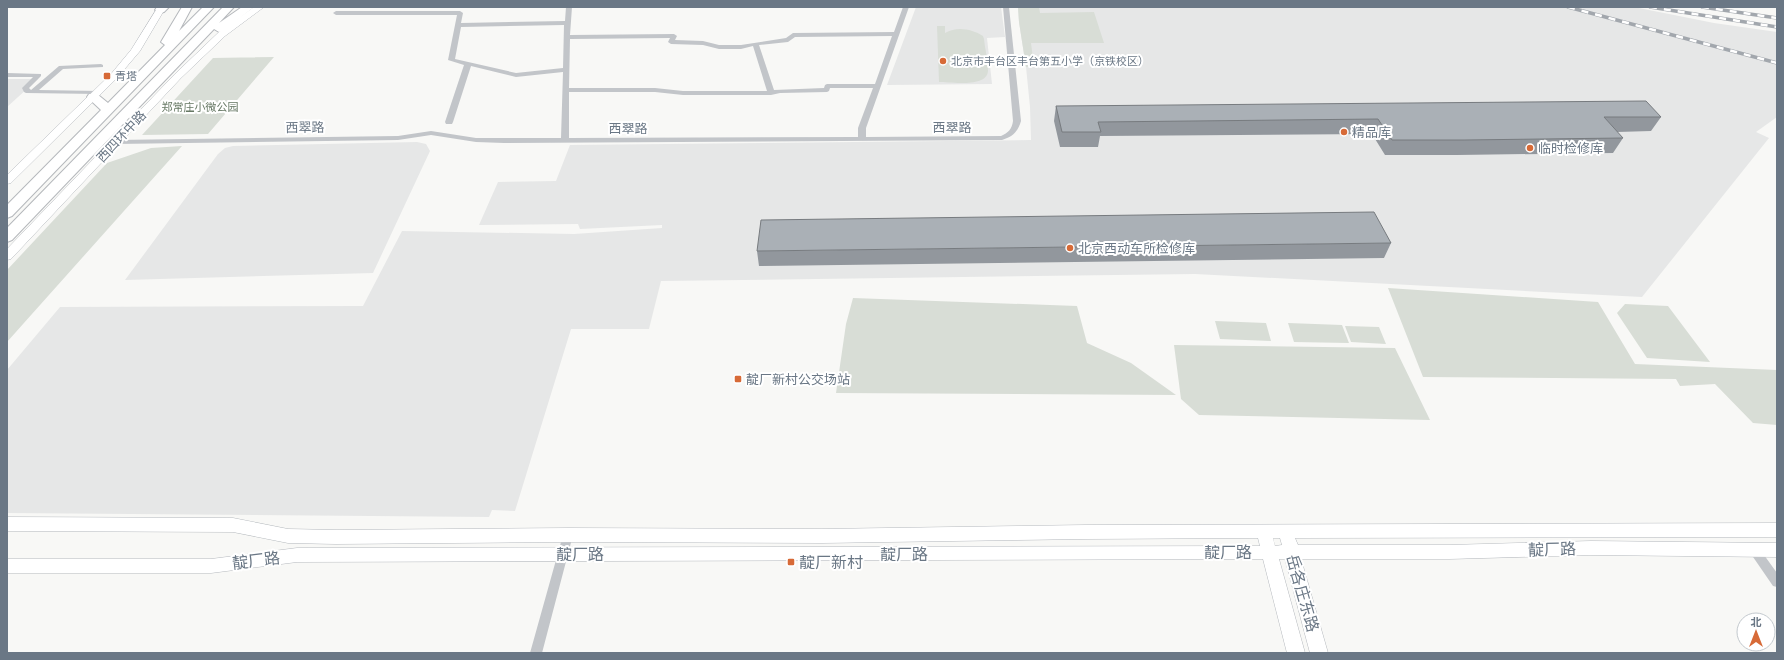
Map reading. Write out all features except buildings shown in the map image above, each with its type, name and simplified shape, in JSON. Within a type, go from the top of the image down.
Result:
[{"type":"highway","points":[[155,62],[187,7]]},
{"type":"highway","points":[[187,30],[202,7]]},
{"type":"highway","name":"西四环中路","points":[[7,213],[209,7]]},
{"type":"highway","name":"西四环中路","points":[[7,237],[229,7]]},
{"type":"highway","points":[[177,62],[254,9]]},
{"type":"highway","points":[[96,94],[108,110]]},
{"type":"main road","points":[[7,181],[114,76],[135,51],[162,8]]},
{"type":"main road","name":"西四环中路","points":[[7,256],[197,57],[222,34],[254,9]]},
{"type":"main road","points":[[7,524],[233,525],[288,536],[568,534],[822,536],[1086,532],[1777,530]]},
{"type":"main road","name":"岳各庄东路","points":[[1264,532],[1296,653]]},
{"type":"main road","name":"岳各庄东路","points":[[1286,532],[1320,653]]},
{"type":"main road","name":"靛厂路","points":[[7,566],[211,566],[297,555],[1292,553],[1449,552],[1591,548],[1777,550]]},
{"type":"street","points":[[565,140],[567,36],[570,7]]},
{"type":"street","points":[[862,139],[862,128],[876,86],[906,7]]},
{"type":"street","name":"西翠路","points":[[116,142],[398,138],[431,133],[476,140],[504,141],[1002,138],[1012,133],[1016,128],[1017,121],[1006,7]]},
{"type":"street","points":[[336,13],[460,13],[450,60],[516,75],[567,70]]},
{"type":"street","points":[[458,26],[568,24]]},
{"type":"street","points":[[567,36],[674,36],[671,42],[703,43],[719,47],[741,47],[788,40],[793,35],[896,34]]},
{"type":"street","points":[[755,44],[771,93]]},
{"type":"street","points":[[449,122],[468,64]]},
{"type":"street","points":[[33,92],[61,67],[100,66]]},
{"type":"street","points":[[7,75],[39,75],[25,88],[26,91],[96,94]]},
{"type":"street","points":[[566,90],[655,90],[683,93],[771,93],[780,91],[827,90],[827,86],[876,86]]},
{"type":"street","points":[[536,653],[568,534]]},
{"type":"street","points":[[1755,550],[1777,582]]},
{"type":"shaded area","name":"北京市丰台区丰台第五小学（京铁校区）","points":[[916,7],[1001,7],[1005,37],[987,38],[992,84],[887,85]]},
{"type":"shaded area","points":[[1018,7],[1634,7],[1714,23],[1777,32],[1777,117],[1756,132],[1769,138],[1642,297],[1195,274],[661,281],[649,329],[571,329],[515,511],[492,510],[489,517],[7,513],[7,370],[60,307],[363,306],[402,231],[574,234],[662,228],[662,225],[580,229],[578,224],[479,225],[498,182],[556,181],[570,145],[1031,140],[1030,107]]},
{"type":"shaded area","points":[[7,79],[38,79],[7,107]]},
{"type":"shaded area","points":[[417,142],[426,144],[430,151],[373,273],[125,280],[218,154],[225,148],[233,146]]},
{"type":"green space","points":[[1018,7],[1039,7],[1040,13],[1094,12],[1104,43],[1031,43],[1034,66],[1026,67]]},
{"type":"green space","points":[[937,26],[945,26],[945,33],[964,29],[983,36],[988,67],[986,76],[975,82],[939,82]]},
{"type":"green space","name":"郑常庄小微公园","points":[[274,57],[208,134],[142,135],[213,58]]},
{"type":"green space","points":[[182,146],[7,342],[7,270],[107,163],[151,148]]},
{"type":"green space","points":[[1388,288],[1598,302],[1635,364],[1777,370],[1777,425],[1753,423],[1715,384],[1680,386],[1676,379],[1423,377]]},
{"type":"green space","points":[[853,298],[1077,306],[1087,343],[1131,363],[1176,395],[836,393],[846,324]]},
{"type":"green space","points":[[1625,304],[1668,306],[1710,362],[1647,358],[1617,313]]},
{"type":"green space","points":[[1215,321],[1266,323],[1271,341],[1220,339]]},
{"type":"green space","points":[[1288,323],[1342,325],[1349,343],[1294,342]]},
{"type":"green space","points":[[1345,326],[1379,327],[1386,344],[1351,342]]},
{"type":"green space","points":[[1174,345],[1395,348],[1430,420],[1199,415],[1181,399]]},
{"type":"railway","points":[[1568,7],[1777,63]]},
{"type":"railway","points":[[1650,7],[1777,27]]},
{"type":"railway","points":[[1702,7],[1777,18]]},
{"type":"place","name":"北京市丰台区丰台第五小学（京铁校区）","points":[[943,61]]},
{"type":"place","name":"青塔","points":[[107,76]]},
{"type":"place","name":"精品库","points":[[1344,132]]},
{"type":"place","name":"临时检修库","points":[[1530,148]]},
{"type":"place","name":"北京西动车所检修库","points":[[1070,248]]},
{"type":"place","name":"靛厂新村公交场站","points":[[738,379]]},
{"type":"place","name":"靛厂新村","points":[[791,562]]}]
